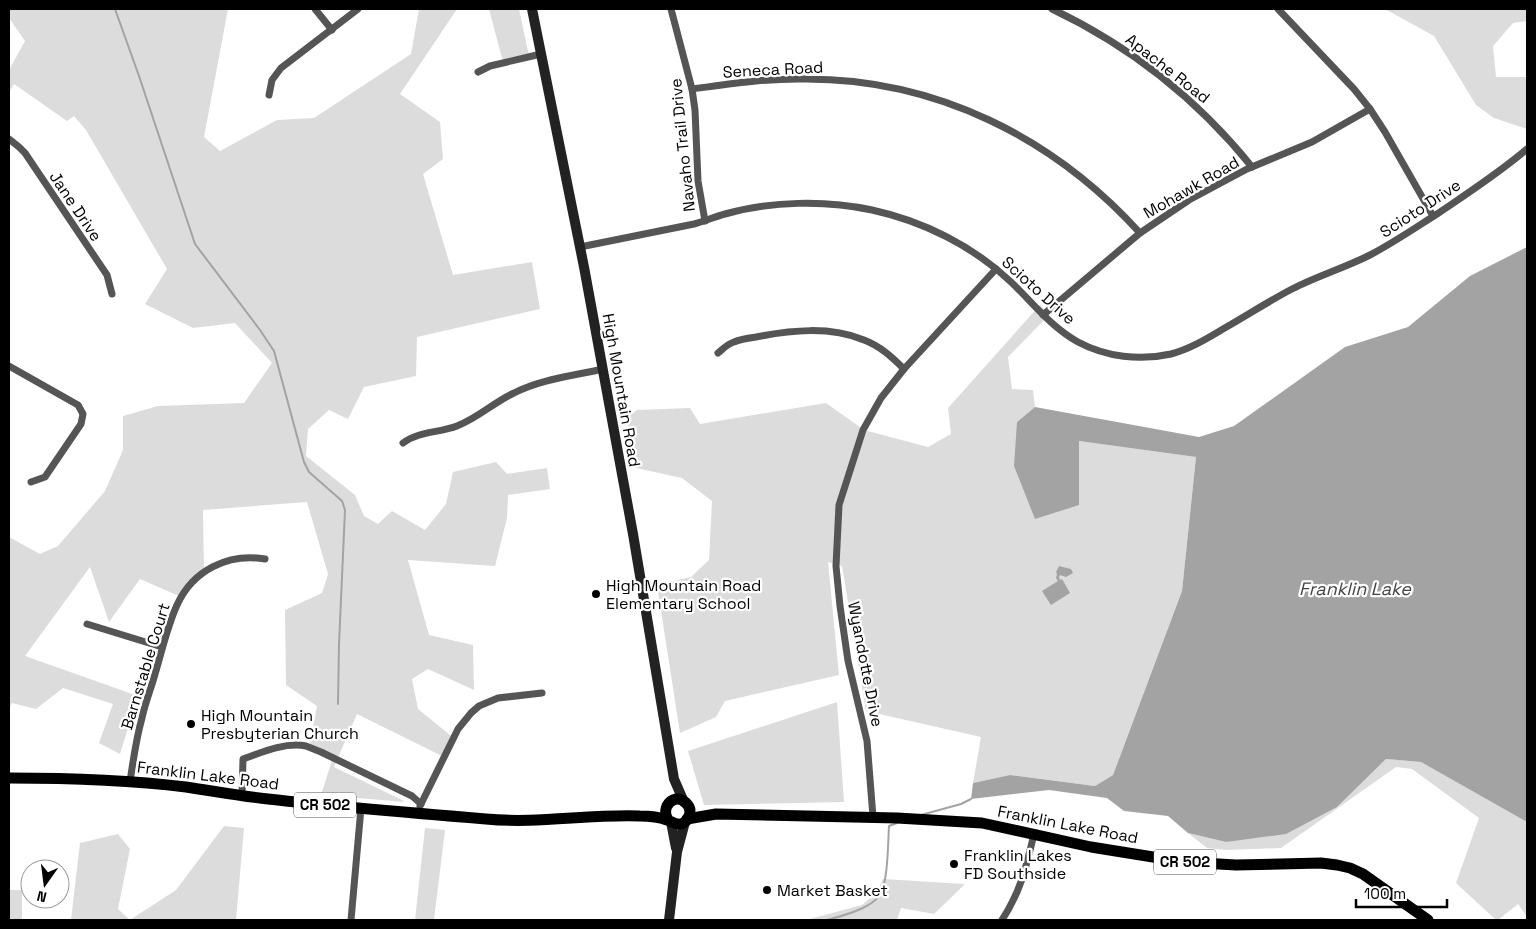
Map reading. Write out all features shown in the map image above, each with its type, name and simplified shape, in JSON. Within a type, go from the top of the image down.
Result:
[{"type":"main road","name":"High Mountain Road","points":[[532,9],[603,369],[674,779],[686,803]]},
{"type":"main road","name":"Franklin Lake Road","points":[[9,778],[130,782],[361,808],[419,808],[506,820],[642,816],[670,821]]},
{"type":"main road","name":"High Mountain Road","points":[[668,804],[674,779]]},
{"type":"main road","name":"CR 502","points":[[668,804],[677,799],[686,803]]},
{"type":"main road","name":"Franklin Lake Road","points":[[686,803],[716,814]]},
{"type":"main road","points":[[669,920],[677,852],[690,812],[686,803]]},
{"type":"main road","name":"Franklin Lake Road","points":[[642,816],[668,804]]},
{"type":"main road","points":[[668,804],[665,814],[670,821],[677,852]]},
{"type":"main road","name":"Franklin Lake Road","points":[[686,821],[716,814],[873,817],[982,823],[1091,847],[1184,862],[1236,865],[1321,863],[1337,865],[1363,874],[1428,920]]},
{"type":"main road","name":"CR 502","points":[[670,821],[677,824],[686,821]]},
{"type":"street","points":[[315,9],[332,30]]},
{"type":"street","points":[[269,95],[272,80],[281,68],[358,9]]},
{"type":"street","name":"Navaho Trail Drive","points":[[671,9],[692,89],[695,110],[698,181],[705,221]]},
{"type":"street","name":"Apache Road","points":[[1052,9],[1095,31],[1168,82],[1212,122],[1252,167]]},
{"type":"street","points":[[1278,9],[1354,89],[1370,109],[1433,216]]},
{"type":"street","points":[[478,72],[490,66],[541,54]]},
{"type":"street","name":"Seneca Road","points":[[692,89],[760,80],[830,79],[906,91],[944,102],[994,122],[1055,157],[1092,185],[1140,233]]},
{"type":"street","name":"Mohawk Road","points":[[1043,315],[1140,233],[1189,200],[1252,167],[1312,142],[1370,109]]},
{"type":"street","name":"Jane Drive","points":[[9,139],[25,153],[107,275],[112,294]]},
{"type":"street","name":"Scioto Drive","points":[[580,247],[705,221],[725,214],[786,204],[808,203],[850,206],[890,214],[930,228],[966,248],[1012,282],[1043,315],[1067,335],[1080,342],[1102,351],[1130,357],[1156,356],[1171,354],[1196,344],[1306,282],[1386,247],[1485,183],[1527,148]]},
{"type":"street","name":"Wyandotte Drive","points":[[873,817],[867,741],[848,661],[840,606],[836,566],[838,505],[863,430],[881,398],[904,369],[996,269]]},
{"type":"street","points":[[718,353],[727,346],[743,339],[792,331],[820,330],[845,334],[864,340],[885,352],[904,369]]},
{"type":"street","points":[[9,366],[78,405],[83,414],[82,424],[45,476],[31,482]]},
{"type":"street","points":[[403,443],[419,434],[445,430],[468,422],[502,399],[524,388],[603,369]]},
{"type":"street","name":"Barnstable Court","points":[[130,782],[142,716],[162,647],[178,603],[198,577],[209,569],[228,560],[246,557],[265,559]]},
{"type":"street","points":[[87,624],[162,647]]},
{"type":"street","points":[[419,808],[458,729],[471,713],[479,706],[498,698],[542,693]]},
{"type":"street","points":[[242,796],[243,760],[263,752],[296,745],[306,746],[322,752],[412,796],[419,808]]},
{"type":"street","points":[[351,920],[361,808]]},
{"type":"street","points":[[1002,920],[1017,894],[1034,834]]},
{"type":"shaded area","points":[[9,9],[228,9],[204,137],[220,151],[277,120],[314,118],[411,54],[419,9],[457,9],[400,94],[440,122],[443,159],[423,174],[453,275],[532,262],[540,309],[417,337],[416,376],[364,387],[348,419],[329,410],[308,429],[306,456],[355,495],[364,516],[378,524],[392,511],[425,530],[446,504],[453,472],[496,462],[507,474],[547,468],[550,489],[508,495],[507,518],[495,566],[408,560],[429,635],[473,645],[474,690],[428,669],[412,679],[418,709],[455,739],[444,757],[357,714],[334,767],[406,802],[321,795],[334,754],[310,745],[317,706],[286,685],[285,610],[322,593],[328,574],[307,502],[203,510],[204,573],[179,596],[140,579],[109,622],[90,567],[25,656],[138,696],[120,754],[99,743],[113,704],[63,688],[36,709],[12,703],[9,709],[9,537],[40,554],[58,546],[105,491],[123,450],[123,416],[158,406],[244,403],[272,363],[235,323],[193,328],[145,304],[167,269],[86,130],[74,116],[67,121],[14,84],[9,93],[9,70],[25,41],[9,18]]},
{"type":"shaded area","points":[[489,9],[519,9],[529,56],[503,62]]},
{"type":"shaded area","points":[[1385,9],[1527,9],[1527,21],[1513,23],[1493,46],[1496,77],[1527,77],[1527,129],[1494,118],[1476,105],[1434,36]]},
{"type":"shaded area","points":[[1040,305],[1049,315],[1008,357],[1012,389],[1033,390],[1035,407],[1017,422],[1079,505],[1079,441],[1196,457],[1182,591],[1113,775],[1095,786],[1010,775],[973,783],[981,737],[866,711],[842,566],[828,562],[839,675],[725,701],[716,717],[680,733],[657,585],[691,577],[709,560],[712,501],[682,478],[636,468],[627,418],[637,410],[690,408],[700,424],[826,403],[864,430],[928,447],[951,434],[948,408]]},
{"type":"shaded area","points":[[837,702],[844,802],[704,805],[688,751]]},
{"type":"shaded area","points":[[1386,759],[1421,762],[1527,822],[1527,917],[1518,904],[1496,920],[1456,883],[1479,818],[1412,769],[1396,767],[1281,848],[1226,850],[1207,848],[1188,833],[1226,842],[1337,807]]},
{"type":"shaded area","points":[[224,826],[244,828],[236,920],[130,920],[176,890]]},
{"type":"shaded area","points":[[425,828],[445,830],[434,920],[415,920]]},
{"type":"shaded area","points":[[118,834],[130,849],[118,909],[130,920],[71,920],[80,843]]},
{"type":"shaded area","points":[[883,879],[965,884],[934,914],[901,908],[897,920],[806,920],[862,905],[876,893]]},
{"type":"shaded area","points":[[9,890],[20,890],[22,920],[9,920]]},
{"type":"water","name":"Franklin Lake","points":[[1527,247],[1527,822],[1421,762],[1386,759],[1337,807],[1286,834],[1226,842],[1188,833],[1168,816],[1124,811],[1107,798],[1049,790],[971,799],[973,783],[1010,775],[1095,786],[1113,775],[1182,591],[1196,457],[1079,441],[1079,505],[1035,519],[1014,466],[1017,422],[1035,407],[1199,437],[1234,426],[1345,347],[1408,327],[1470,276]]},
{"type":"water","points":[[1059,566],[1071,569],[1073,573],[1066,577],[1060,575],[1059,577],[1070,593],[1051,605],[1042,591],[1058,581],[1056,572]]},
{"type":"waterway","points":[[115,9],[195,244],[274,351],[304,462],[309,472],[342,501],[345,510],[338,704]]},
{"type":"waterway","points":[[921,815],[961,804],[971,799]]},
{"type":"waterway","points":[[827,920],[863,908],[880,895],[885,881],[889,826],[897,823]]},
{"type":"place","name":"High Mountain Road Elementary School","points":[[596,594]]},
{"type":"place","name":"High Mountain Presbyterian Church","points":[[191,724]]},
{"type":"place","name":"Franklin Lakes FD Southside","points":[[954,864]]},
{"type":"place","name":"Market Basket","points":[[767,890]]}]
